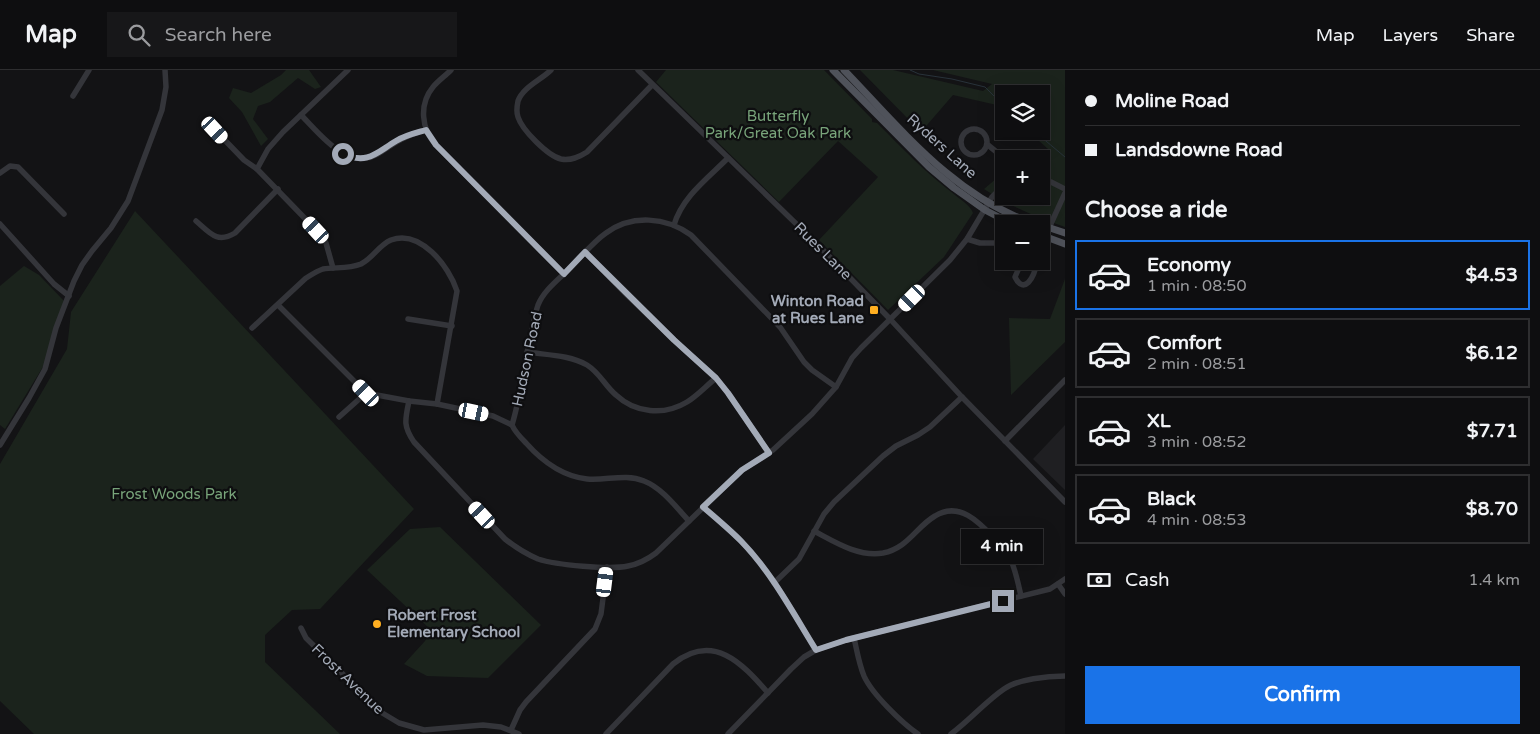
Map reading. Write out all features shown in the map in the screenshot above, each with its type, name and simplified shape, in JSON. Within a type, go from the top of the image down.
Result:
[{"type":"main road","name":"Ryders Lane","points":[[833,70],[928,167],[954,188],[995,215]]},
{"type":"main road","name":"Ryders Lane","points":[[844,70],[924,152],[953,178],[989,203],[1012,215]]},
{"type":"main road","points":[[1050,228],[1065,233]]},
{"type":"main road","points":[[1050,239],[1065,244]]},
{"type":"street","points":[[73,96],[88,70]]},
{"type":"street","points":[[0,445],[45,369],[56,328],[82,265],[120,214],[134,186],[162,110],[166,87],[165,70]]},
{"type":"street","points":[[257,169],[268,149],[348,70]]},
{"type":"street","points":[[451,70],[432,88],[426,99],[423,117],[426,130],[436,145],[564,274]]},
{"type":"street","points":[[552,70],[522,94],[517,104],[517,110],[518,117],[523,126],[547,151],[561,159],[573,159],[582,155],[652,85]]},
{"type":"street","name":"Rues Lane","points":[[638,70],[820,247],[962,397],[1065,502]]},
{"type":"street","points":[[301,115],[336,150],[354,158],[374,155],[406,136],[426,130]]},
{"type":"street","points":[[988,145],[982,154],[973,156],[965,152],[961,144],[962,136],[969,130],[978,129],[985,134],[988,145],[995,151]]},
{"type":"street","points":[[215,130],[244,160],[257,169],[278,189],[321,235],[326,243],[333,268]]},
{"type":"street","points":[[674,226],[678,213],[685,202],[728,158]]},
{"type":"street","points":[[0,174],[10,166],[18,167],[64,214]]},
{"type":"street","points":[[1050,182],[1065,189]]},
{"type":"street","points":[[196,221],[213,236],[229,237],[278,189]]},
{"type":"street","points":[[1050,218],[1065,193]]},
{"type":"street","points":[[409,401],[406,422],[407,432],[414,442],[505,539],[530,555],[548,562],[607,567],[626,566],[645,560],[656,553],[742,470],[782,443],[812,414],[836,387],[852,358],[950,260],[967,239],[995,194]]},
{"type":"street","name":"Hudson Road","points":[[512,425],[539,303],[551,287],[607,232],[627,223],[650,220],[674,226],[697,240],[780,327],[804,362],[836,387]]},
{"type":"street","points":[[0,224],[54,284],[69,296]]},
{"type":"street","points":[[252,328],[315,272],[360,264],[385,243],[392,240],[405,238],[418,242],[452,276],[457,291],[437,404]]},
{"type":"street","points":[[967,239],[980,244],[995,243]]},
{"type":"street","points":[[585,252],[666,333],[716,378],[769,453]]},
{"type":"street","points":[[1018,270],[1015,277],[1018,282],[1027,284],[1035,270]]},
{"type":"street","points":[[278,305],[366,393],[437,404],[493,416],[512,425],[515,432],[549,465],[570,475],[587,479],[626,477],[643,480],[657,488],[689,521]]},
{"type":"street","points":[[408,319],[452,326]]},
{"type":"street","points":[[527,352],[572,359],[583,363],[596,372],[619,398],[630,405],[648,410],[666,410],[678,407],[716,378]]},
{"type":"street","points":[[1004,440],[1065,380]]},
{"type":"street","points":[[339,418],[366,393]]},
{"type":"street","points":[[774,583],[799,559],[824,514],[834,502],[883,456],[896,446],[930,427],[962,397]]},
{"type":"street","points":[[703,507],[742,542],[774,583],[816,650]]},
{"type":"street","points":[[814,531],[857,551],[870,554],[884,553],[895,549],[907,541],[936,515],[952,511],[963,512],[982,524],[1010,557],[1022,596]]},
{"type":"street","points":[[511,730],[520,710],[526,702],[595,629],[602,614],[607,567]]},
{"type":"street","points":[[728,734],[791,669],[816,650],[854,638],[1050,589],[1065,578]]},
{"type":"street","points":[[1058,584],[1065,594]]},
{"type":"street","name":"Frost Avenue","points":[[301,628],[306,638],[358,689],[374,708],[399,723],[424,732],[483,725],[511,730],[519,734]]},
{"type":"street","points":[[854,638],[865,679],[873,691],[898,717],[918,734]]},
{"type":"street","points":[[606,734],[673,664],[696,652],[712,651],[732,658],[746,669],[768,693]]},
{"type":"street","points":[[950,734],[1006,688],[1028,680],[1065,676]]},
{"type":"shaded area","points":[[1065,425],[1065,490],[1033,459]]},
{"type":"green space","points":[[286,70],[309,70],[321,87],[315,89],[298,78],[270,102],[258,106],[253,119],[268,139],[261,146],[242,112],[229,98],[233,88],[251,93]]},
{"type":"green space","name":"Butterfly Park/Great Oak Park","points":[[666,70],[824,70],[872,119],[872,122],[877,123],[924,169],[968,206],[973,213],[944,257],[888,310],[819,240],[878,177],[838,141],[779,202],[656,82]]},
{"type":"green space","points":[[860,70],[893,70],[983,91],[992,84],[933,70],[1065,70],[1065,227],[1050,221],[1050,215],[1034,215],[1011,205],[1050,205],[1050,150],[1047,150],[1038,140],[1050,140],[1050,85],[995,85],[995,105],[953,95],[921,132]]},
{"type":"green space","points":[[995,180],[995,196],[984,189]]},
{"type":"green space","name":"Frost Woods Park","points":[[135,211],[414,509],[320,609],[292,610],[265,635],[265,662],[340,734],[34,734],[0,701],[0,464],[67,349],[71,312]]},
{"type":"green space","points":[[24,266],[39,275],[65,302],[44,365],[5,429],[0,425],[0,286]]},
{"type":"green space","points":[[1065,279],[1065,342],[1011,395],[1009,318],[1050,319]]},
{"type":"green space","points":[[440,527],[541,625],[488,678],[427,676],[404,664],[425,641],[431,630],[367,570],[410,529]]},
{"type":"waterway","points":[[910,70],[919,74],[985,87],[995,97]]},
{"type":"waterway","points":[[1045,140],[1065,157]]},
{"type":"place","name":"Winton Road at Rues Lane","points":[[874,310]]},
{"type":"place","name":"Robert Frost Elementary School","points":[[377,624]]},
{"type":"route","points":[[343,154],[354,158],[370,157],[382,152],[388,146],[406,136],[426,130],[436,145],[564,274],[585,252],[627,295],[716,378],[769,453],[742,470],[703,507],[742,542],[760,563],[816,650],[846,640],[1003,601]]}]
